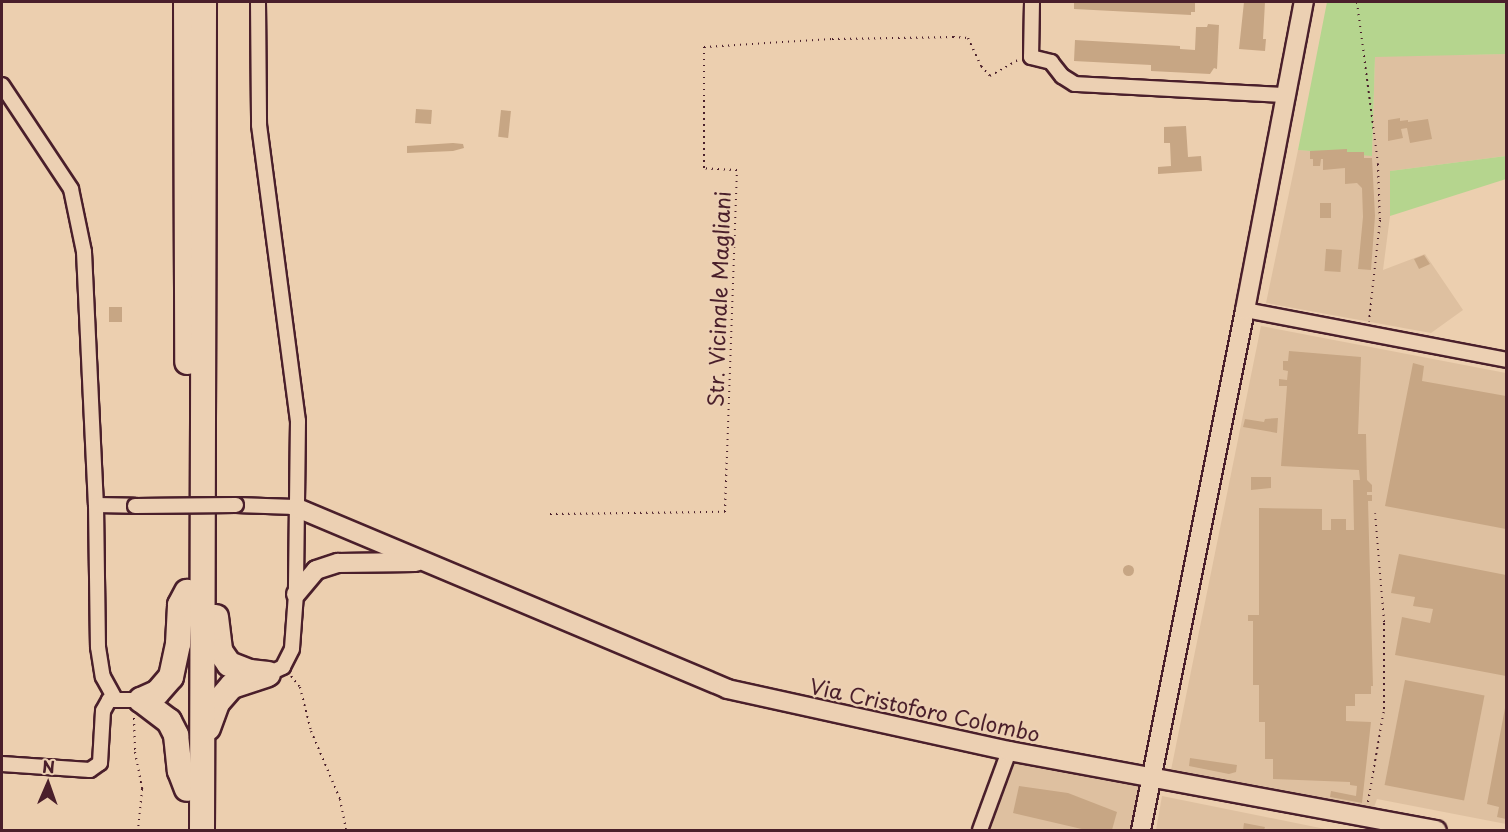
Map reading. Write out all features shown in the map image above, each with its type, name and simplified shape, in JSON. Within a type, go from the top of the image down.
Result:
[{"type":"highway","points":[[186,2],[187,831]]},
{"type":"highway","points":[[202,831],[204,2]]},
{"type":"highway","points":[[204,561],[216,612],[220,651],[229,664],[250,672],[276,670]]},
{"type":"highway","points":[[137,700],[156,693],[171,677],[178,644],[180,604],[187,592]]},
{"type":"highway","points":[[203,747],[211,714],[224,695],[238,684],[276,670]]},
{"type":"highway","points":[[137,700],[169,721],[176,735],[180,771],[187,789]]},
{"type":"main road","points":[[1141,831],[1304,2]]},
{"type":"main road","name":"Via Cristoforo Colombo","points":[[295,507],[728,689],[1009,751],[1437,831]]},
{"type":"main road","points":[[296,594],[316,570],[338,563],[423,562]]},
{"type":"street","points":[[258,2],[259,125],[298,421],[295,507],[296,594],[292,649],[276,670]]},
{"type":"street","points":[[1032,2],[1031,57],[1051,62],[1062,76],[1075,84],[1286,95]]},
{"type":"street","points":[[2,85],[71,189],[84,252],[96,505],[98,647],[104,677],[115,699]]},
{"type":"street","points":[[1245,310],[1506,360]]},
{"type":"street","points":[[96,505],[295,507]]},
{"type":"street","points":[[2,764],[90,770],[100,763],[103,711],[109,700],[137,700]]},
{"type":"street","points":[[980,831],[1009,751]]},
{"type":"path","points":[[1357,2],[1378,164],[1380,220],[1367,333]]},
{"type":"path","name":"Str. Vicinale Magliani","points":[[550,514],[725,512],[737,170],[704,168],[704,47],[832,39],[968,38],[981,66],[990,76],[1019,59],[1031,57]]},
{"type":"path","points":[[1366,817],[1384,709],[1384,622],[1375,513]]},
{"type":"path","points":[[276,670],[300,687],[311,731],[340,799],[346,831]]},
{"type":"path","points":[[137,700],[135,752],[142,789],[138,831]]},
{"type":"shaded area","points":[[1506,54],[1506,156],[1390,171],[1390,216],[1383,270],[1425,254],[1463,310],[1431,333],[1266,303],[1298,150],[1372,155],[1375,56]]},
{"type":"shaded area","points":[[1261,326],[1506,373],[1506,824],[1377,799],[1372,813],[1171,770]]},
{"type":"shaded area","points":[[1009,751],[1151,776],[1140,830],[971,830]]},
{"type":"shaded area","points":[[1162,796],[1330,830],[1156,830]]},
{"type":"green space","points":[[1327,2],[1506,2],[1506,54],[1375,57],[1372,156],[1298,150]]},
{"type":"green space","points":[[1506,156],[1506,179],[1390,216],[1390,171]]},
{"type":"building","points":[[1074,2],[1195,2],[1195,12],[1191,12],[1191,15],[1074,9]]},
{"type":"building","points":[[1244,2],[1265,2],[1263,39],[1266,39],[1265,51],[1239,49]]},
{"type":"building","points":[[1208,24],[1219,25],[1217,69],[1214,68],[1210,74],[1151,71],[1151,65],[1074,61],[1075,40],[1180,46],[1180,49],[1195,50],[1196,27],[1207,27]]},
{"type":"building","points":[[416,109],[432,110],[431,124],[415,123]]},
{"type":"building","points":[[501,110],[511,111],[508,138],[498,137]]},
{"type":"building","points":[[1400,118],[1400,121],[1408,120],[1408,122],[1428,119],[1432,139],[1410,143],[1407,128],[1401,129],[1403,138],[1388,141],[1388,120]]},
{"type":"building","points":[[1186,126],[1188,157],[1201,156],[1202,171],[1158,174],[1158,167],[1171,166],[1170,143],[1164,143],[1164,127]]},
{"type":"building","points":[[463,144],[464,148],[453,151],[407,153],[407,146]]},
{"type":"building","points":[[1347,149],[1347,152],[1364,152],[1364,158],[1372,158],[1375,216],[1371,270],[1358,269],[1363,217],[1362,188],[1357,183],[1345,184],[1345,168],[1323,170],[1323,159],[1321,159],[1320,166],[1313,166],[1313,159],[1310,159],[1310,151]]},
{"type":"building","points":[[1320,203],[1331,203],[1331,218],[1320,218]]},
{"type":"building","points":[[1326,249],[1342,250],[1340,272],[1324,271]]},
{"type":"building","points":[[1424,255],[1430,264],[1419,269],[1414,259]]},
{"type":"building","points":[[109,307],[122,307],[122,322],[109,322]]},
{"type":"building","points":[[1289,351],[1361,357],[1358,434],[1366,434],[1367,480],[1372,485],[1372,492],[1367,492],[1367,495],[1372,495],[1372,501],[1368,501],[1373,686],[1371,686],[1371,694],[1355,694],[1355,706],[1346,706],[1346,721],[1371,722],[1362,803],[1330,797],[1331,791],[1356,796],[1357,786],[1350,785],[1350,782],[1273,779],[1273,759],[1265,759],[1265,722],[1259,722],[1259,685],[1253,685],[1253,621],[1248,621],[1248,615],[1259,615],[1259,508],[1322,509],[1322,530],[1331,530],[1331,519],[1346,519],[1346,530],[1354,530],[1353,480],[1360,480],[1359,470],[1281,466],[1287,386],[1279,386],[1279,379],[1287,380],[1288,371],[1283,370],[1283,361],[1288,361]]},
{"type":"building","points":[[1413,363],[1424,366],[1422,381],[1506,396],[1506,529],[1385,506]]},
{"type":"building","points":[[1278,418],[1277,433],[1243,427],[1245,419],[1264,422],[1265,419]]},
{"type":"building","points":[[1251,477],[1271,477],[1271,488],[1251,490]]},
{"type":"building","points":[[1399,554],[1506,575],[1506,676],[1395,655],[1402,617],[1430,623],[1433,609],[1413,606],[1415,597],[1391,593]]},
{"type":"building","points":[[1128,564],[1134,570],[1128,576],[1122,570]]},
{"type":"building","points":[[1405,680],[1485,695],[1464,800],[1385,785]]},
{"type":"building","points":[[1505,708],[1506,819],[1497,817],[1499,807],[1487,804]]},
{"type":"building","points":[[1190,758],[1237,765],[1236,772],[1229,774],[1189,766]]},
{"type":"building","points":[[1019,786],[1068,793],[1117,812],[1112,830],[1086,830],[1013,813]]},
{"type":"building","points":[[1244,823],[1265,827],[1264,830],[1243,830]]}]
